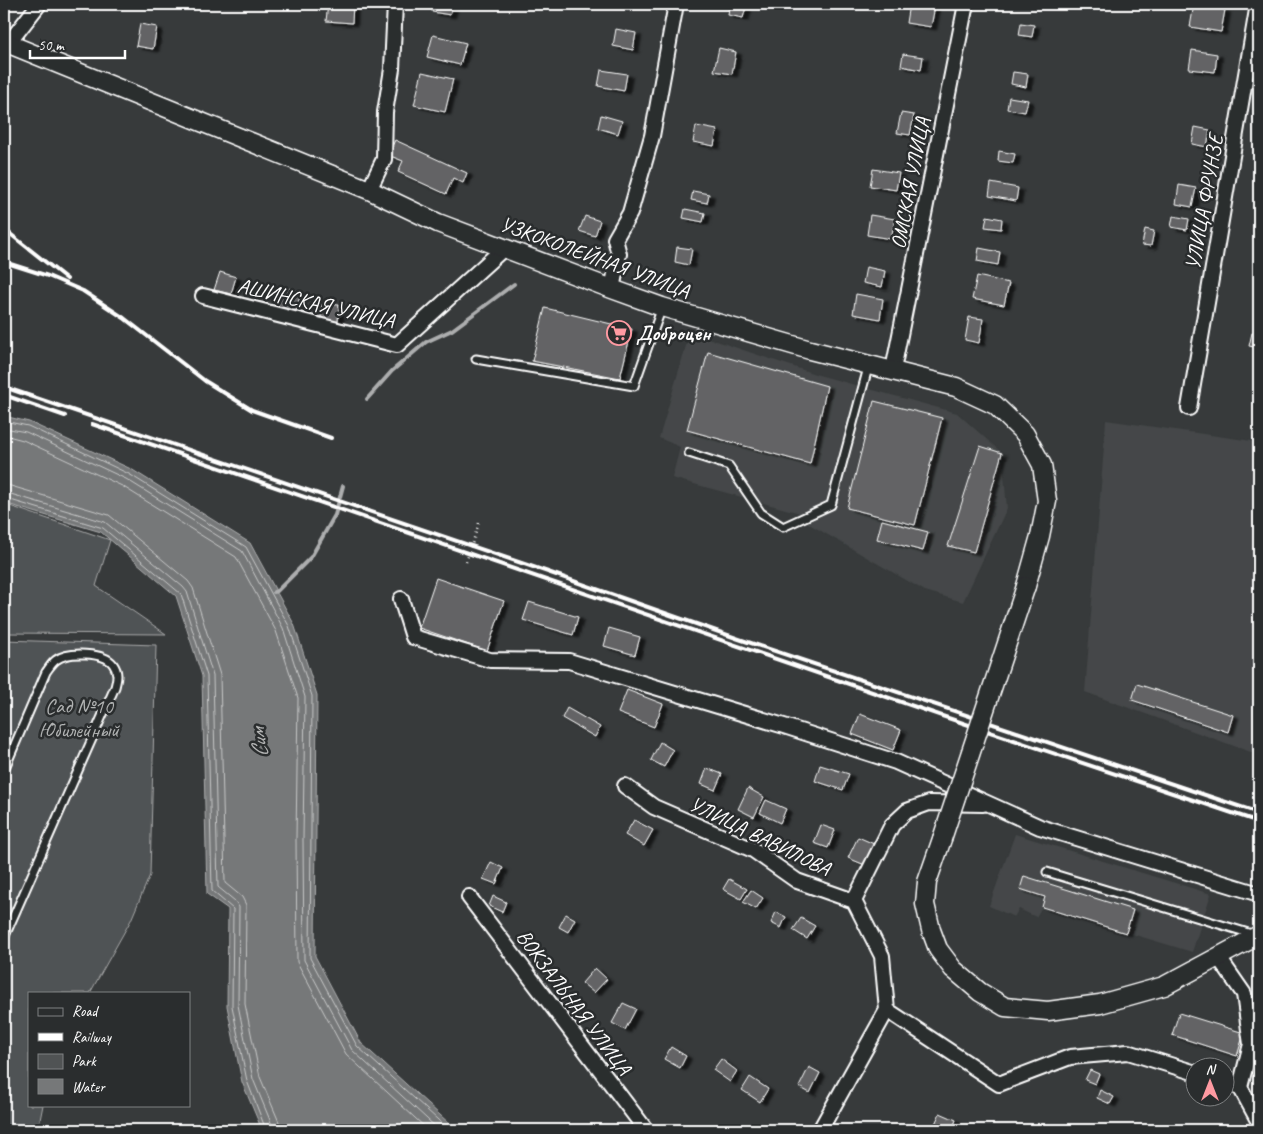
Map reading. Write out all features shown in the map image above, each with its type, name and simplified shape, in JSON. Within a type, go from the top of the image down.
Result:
[{"type":"street","points":[[6,43],[39,4]]},
{"type":"street","points":[[369,190],[384,159],[385,112],[392,69],[395,4]]},
{"type":"street","points":[[612,289],[619,254],[615,239],[630,213],[652,136],[676,4]]},
{"type":"street","name":"ОМСКАЯ УЛИЦА","points":[[893,370],[966,4]]},
{"type":"street","name":"УЛИЦА ФРУНЗЕ","points":[[1189,408],[1258,4]]},
{"type":"street","name":"УЗКОКОЛЕЙНАЯ УЛИЦА","points":[[6,43],[369,190],[438,222],[612,289],[662,307],[810,350],[956,387],[995,404],[1026,434],[1042,464],[1047,501],[1040,536],[1026,586],[927,882],[925,904],[931,930],[938,948],[953,969],[980,992],[1005,1007],[1048,1011],[1100,1004],[1164,986],[1258,935]]},
{"type":"street","name":"АШИНСКАЯ УЛИЦА","points":[[203,296],[397,345],[504,248]]},
{"type":"street","points":[[401,599],[413,637],[490,660],[569,661],[784,726],[896,762],[1040,827],[1259,894]]},
{"type":"street","name":"УЛИЦА ВАВИЛОВА","points":[[625,786],[654,807],[753,850],[797,881],[854,902]]},
{"type":"street","points":[[820,1130],[887,1010],[882,956],[854,902],[892,825],[907,811],[929,803],[989,804]]},
{"type":"street","name":"ВОКЗАЛЬНАЯ УЛИЦА","points":[[469,897],[646,1130]]},
{"type":"street","points":[[1218,958],[1244,994],[1251,1044],[1240,1088]]},
{"type":"street","points":[[887,1010],[999,1084],[1070,1057],[1128,1052],[1186,1070]]},
{"type":"street","points":[[1236,1087],[1240,1088],[1259,1122]]},
{"type":"lane","points":[[476,359],[634,386],[662,307]]},
{"type":"lane","points":[[689,453],[730,466],[761,513],[783,527],[830,505],[869,364]]},
{"type":"lane","points":[[4,770],[6,757],[46,672],[57,660],[69,654],[83,654],[102,657],[113,663],[118,675],[115,687],[4,938]]},
{"type":"lane","points":[[1047,872],[1258,935]]},
{"type":"path","points":[[466,562],[479,524]]},
{"type":"shaded area","points":[[690,332],[815,374],[957,413],[1002,453],[1007,508],[963,602],[925,591],[809,524],[800,513],[672,478],[680,447],[659,438]]},
{"type":"shaded area","points":[[1106,420],[1259,442],[1259,755],[1085,692]]},
{"type":"shaded area","points":[[1015,834],[1211,894],[1192,952],[1042,907],[1036,917],[1019,909],[1014,917],[989,906]]},
{"type":"green space","points":[[4,504],[110,540],[96,586],[166,634],[4,633]]},
{"type":"green space","name":"Сад №10 Юбилейный","points":[[4,640],[156,645],[150,875],[131,920],[91,992],[28,992],[28,1106],[43,1106],[38,1130],[4,1130]]},
{"type":"water","name":"Сим","points":[[4,416],[29,422],[131,469],[250,543],[294,624],[317,695],[315,956],[361,1043],[451,1125],[467,1130],[262,1130],[242,1082],[227,1006],[228,909],[207,894],[202,676],[176,596],[101,532],[4,503]]},
{"type":"building","points":[[328,4],[353,4],[352,23],[326,21]]},
{"type":"building","points":[[434,4],[453,4],[450,15],[432,12]]},
{"type":"building","points":[[730,4],[746,7],[743,18],[728,15]]},
{"type":"building","points":[[909,4],[935,6],[931,27],[906,23]]},
{"type":"building","points":[[1194,4],[1225,10],[1221,32],[1190,27]]},
{"type":"building","points":[[1021,23],[1034,25],[1032,37],[1019,35]]},
{"type":"building","points":[[140,24],[157,27],[153,49],[136,46]]},
{"type":"building","points":[[616,29],[636,33],[633,50],[613,46]]},
{"type":"building","points":[[433,35],[466,43],[460,65],[427,57]]},
{"type":"building","points":[[719,48],[736,52],[732,74],[714,71]]},
{"type":"building","points":[[1192,50],[1217,54],[1215,72],[1189,69]]},
{"type":"building","points":[[903,54],[923,57],[921,70],[901,66]]},
{"type":"building","points":[[601,70],[627,74],[624,91],[598,86]]},
{"type":"building","points":[[422,72],[453,79],[445,112],[414,105]]},
{"type":"building","points":[[1013,72],[1028,74],[1026,87],[1011,84]]},
{"type":"building","points":[[1009,97],[1028,100],[1025,112],[1007,109]]},
{"type":"building","points":[[901,113],[914,115],[910,135],[897,133]]},
{"type":"building","points":[[601,115],[622,121],[618,134],[598,128]]},
{"type":"building","points":[[696,126],[717,130],[714,146],[693,142]]},
{"type":"building","points":[[1195,127],[1210,130],[1207,147],[1192,144]]},
{"type":"building","points":[[395,140],[467,173],[463,183],[453,178],[446,194],[398,172],[403,161],[388,155]]},
{"type":"building","points":[[999,151],[1015,154],[1013,163],[998,161]]},
{"type":"building","points":[[873,169],[899,173],[896,190],[870,186]]},
{"type":"building","points":[[991,183],[1018,188],[1016,201],[989,196]]},
{"type":"building","points":[[1179,185],[1196,188],[1192,207],[1176,204]]},
{"type":"building","points":[[693,191],[709,194],[707,203],[691,200]]},
{"type":"building","points":[[685,209],[705,213],[703,222],[683,218]]},
{"type":"building","points":[[870,215],[895,219],[891,239],[867,235]]},
{"type":"building","points":[[585,216],[600,221],[595,236],[579,231]]},
{"type":"building","points":[[987,216],[1002,219],[1001,229],[985,227]]},
{"type":"building","points":[[1173,216],[1189,219],[1187,230],[1171,227]]},
{"type":"building","points":[[1145,229],[1154,231],[1151,246],[1142,245]]},
{"type":"building","points":[[677,247],[692,249],[689,265],[675,262]]},
{"type":"building","points":[[979,248],[1000,252],[998,265],[977,261]]},
{"type":"building","points":[[866,267],[885,271],[882,287],[863,283]]},
{"type":"building","points":[[220,272],[236,277],[231,294],[214,290]]},
{"type":"building","points":[[977,276],[1009,283],[1004,305],[972,299]]},
{"type":"building","points":[[283,287],[301,292],[296,312],[277,306]]},
{"type":"building","points":[[856,294],[883,299],[880,319],[853,314]]},
{"type":"building","points":[[321,304],[339,305],[338,322],[321,321]]},
{"type":"building","points":[[545,308],[632,329],[620,378],[532,361]]},
{"type":"building","points":[[969,317],[983,319],[979,343],[965,340]]},
{"type":"building","points":[[1252,333],[1259,334],[1259,348],[1249,346]]},
{"type":"building","points":[[708,352],[827,386],[810,464],[687,430]]},
{"type":"building","points":[[874,401],[942,418],[915,525],[847,508]]},
{"type":"building","points":[[980,446],[1002,453],[974,552],[948,546]]},
{"type":"building","points":[[882,520],[928,532],[923,551],[877,539]]},
{"type":"building","points":[[436,578],[504,601],[487,651],[419,628]]},
{"type":"building","points":[[529,602],[578,617],[573,635],[523,620]]},
{"type":"building","points":[[609,628],[640,637],[635,655],[604,646]]},
{"type":"building","points":[[1137,684],[1233,715],[1228,732],[1132,700]]},
{"type":"building","points":[[627,690],[663,704],[654,727],[618,713]]},
{"type":"building","points":[[567,708],[600,727],[595,737],[562,718]]},
{"type":"building","points":[[860,714],[901,730],[893,750],[852,734]]},
{"type":"building","points":[[660,742],[673,750],[664,767],[651,760]]},
{"type":"building","points":[[820,765],[849,774],[843,790],[815,781]]},
{"type":"building","points":[[707,768],[722,774],[715,790],[701,784]]},
{"type":"building","points":[[748,788],[764,797],[754,817],[738,809]]},
{"type":"building","points":[[766,800],[786,809],[780,823],[760,813]]},
{"type":"building","points":[[634,820],[653,830],[644,846],[625,835]]},
{"type":"building","points":[[821,825],[835,830],[828,848],[814,843]]},
{"type":"building","points":[[858,837],[874,844],[865,865],[848,858]]},
{"type":"building","points":[[491,862],[503,868],[496,884],[483,879]]},
{"type":"building","points":[[1024,876],[1133,910],[1126,933],[1042,907],[1045,897],[1020,889]]},
{"type":"building","points":[[729,879],[747,889],[741,899],[723,889]]},
{"type":"building","points":[[751,890],[763,898],[756,909],[743,902]]},
{"type":"building","points":[[493,896],[506,902],[502,912],[489,906]]},
{"type":"building","points":[[776,912],[786,917],[781,928],[771,923]]},
{"type":"building","points":[[566,914],[575,919],[568,932],[559,927]]},
{"type":"building","points":[[801,918],[815,926],[807,939],[793,930]]},
{"type":"building","points":[[595,968],[607,979],[594,993],[582,983]]},
{"type":"building","points":[[623,1003],[636,1009],[625,1030],[612,1023]]},
{"type":"building","points":[[1179,1013],[1244,1033],[1237,1056],[1172,1035]]},
{"type":"building","points":[[671,1047],[686,1056],[680,1068],[664,1059]]},
{"type":"building","points":[[721,1059],[737,1071],[730,1082],[713,1070]]},
{"type":"building","points":[[809,1067],[820,1073],[810,1093],[799,1087]]},
{"type":"building","points":[[1090,1070],[1099,1074],[1095,1084],[1085,1080]]},
{"type":"building","points":[[750,1077],[768,1089],[760,1102],[742,1090]]},
{"type":"building","points":[[1100,1090],[1114,1097],[1110,1104],[1097,1098]]},
{"type":"building","points":[[940,1113],[956,1120],[952,1130],[944,1130],[934,1126]]},
{"type":"waterway","points":[[367,399],[392,371],[426,342],[452,330],[514,284]]},
{"type":"waterway","points":[[274,592],[311,557],[335,515],[343,486]]},
{"type":"railway","points":[[4,229],[67,279]]},
{"type":"railway","points":[[4,262],[48,276],[83,291],[124,318],[205,381],[252,410],[331,438]]},
{"type":"railway","points":[[4,387],[739,639],[1259,813]]},
{"type":"railway","points":[[4,395],[65,416]]},
{"type":"railway","points":[[92,424],[942,716],[1259,822]]},
{"type":"place","name":"Доброцен","points":[[619,333]]}]
